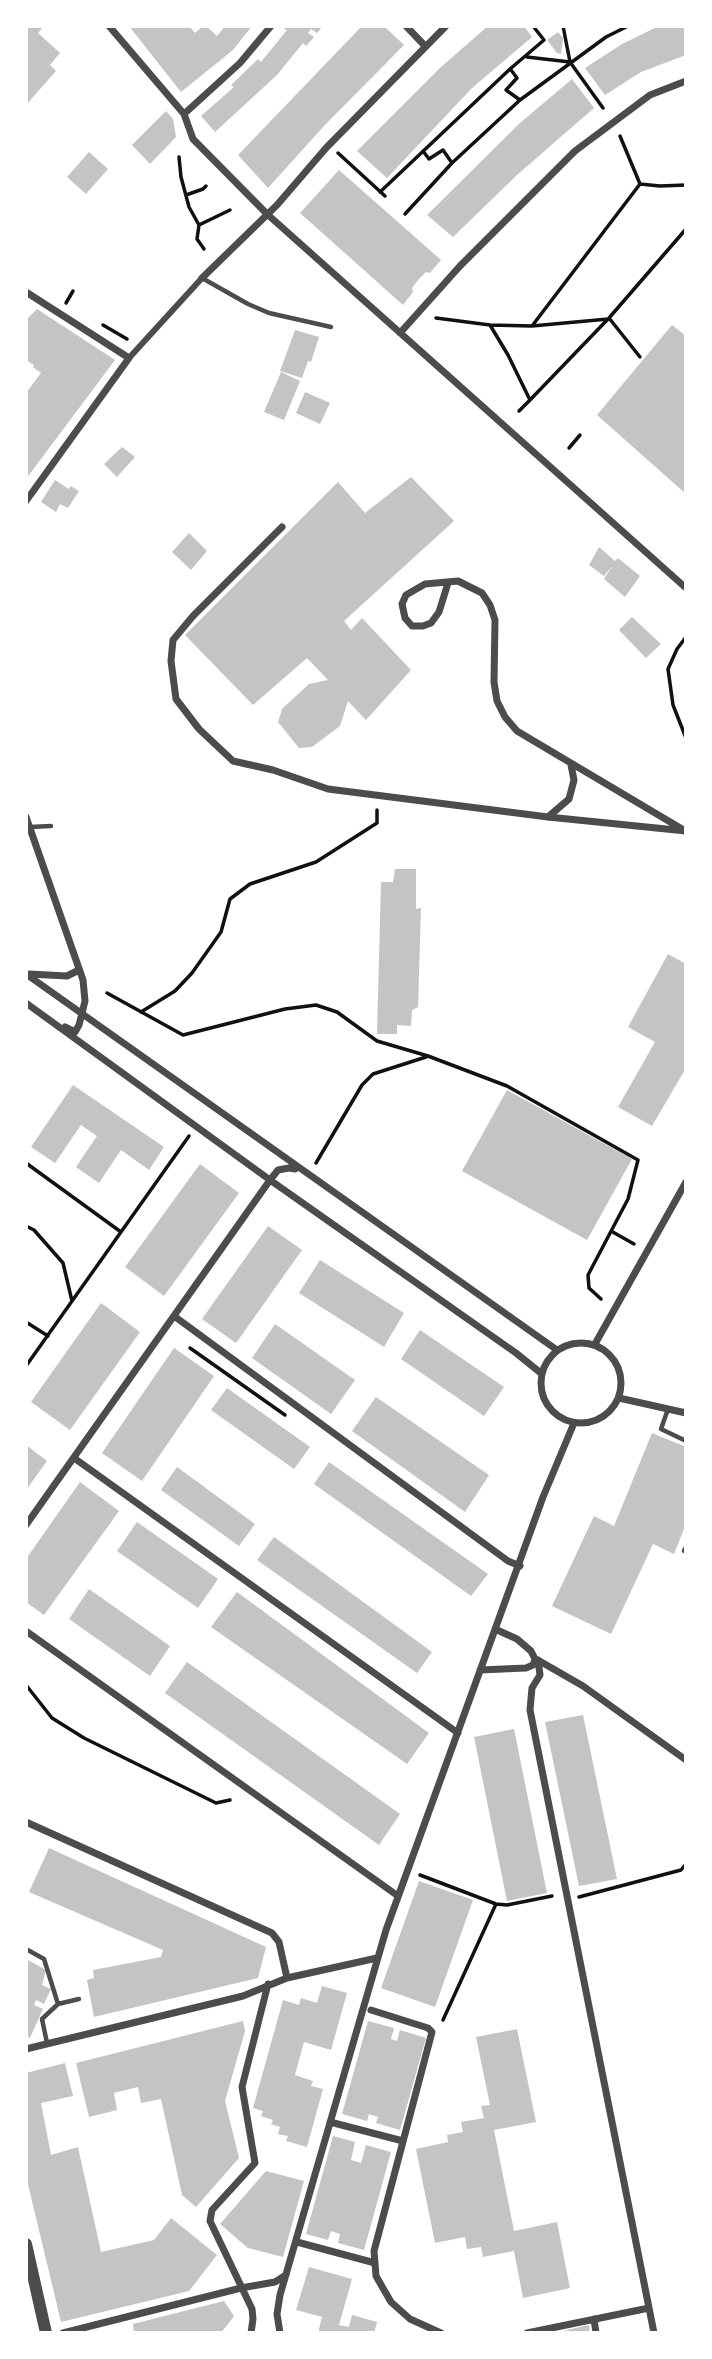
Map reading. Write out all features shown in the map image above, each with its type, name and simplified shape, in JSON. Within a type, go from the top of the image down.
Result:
[{"type":"street","points":[[109,26],[184,114],[193,139],[267,214],[686,589]]},
{"type":"street","points":[[184,114],[240,63],[271,26]]},
{"type":"street","points":[[407,26],[425,46]]},
{"type":"street","points":[[26,500],[129,358],[202,278],[267,214],[326,148],[446,26]]},
{"type":"street","points":[[400,333],[506,218],[575,151],[650,95],[686,81]]},
{"type":"street","points":[[26,292],[129,358]]},
{"type":"street","points":[[282,527],[193,616],[173,640],[170,662],[176,699],[199,729],[233,761],[328,789],[548,817],[686,831]]},
{"type":"street","points":[[448,583],[439,612],[431,623],[412,626],[405,618],[402,604],[406,595],[425,584],[458,581],[482,593],[495,620],[495,682],[498,701],[505,718],[517,731],[571,765],[686,831]]},
{"type":"street","points":[[548,817],[569,799],[574,780],[571,765]]},
{"type":"street","points":[[26,817],[83,980],[85,1001],[79,1025],[75,1032],[58,1024]]},
{"type":"street","points":[[26,974],[67,976],[79,970]]},
{"type":"street","points":[[26,974],[557,1350]]},
{"type":"street","points":[[26,1003],[542,1374]]},
{"type":"street","points":[[26,1525],[270,1180],[278,1170],[289,1168],[303,1171]]},
{"type":"street","points":[[595,1344],[686,1182]]},
{"type":"street","points":[[174,1316],[508,1561],[520,1566]]},
{"type":"street","points":[[569,1344],[595,1344],[607,1351],[621,1372],[619,1398],[614,1408],[596,1421],[574,1423],[562,1418],[545,1400],[541,1387],[542,1374],[545,1365],[557,1350],[569,1344]]},
{"type":"street","points":[[619,1398],[686,1413]]},
{"type":"street","points":[[280,2333],[277,2314],[287,2275],[377,1958],[543,1497],[574,1423]]},
{"type":"street","points":[[74,1458],[458,1733]]},
{"type":"street","points":[[495,1629],[517,1639],[537,1659],[583,1686],[686,1760]]},
{"type":"street","points":[[26,1631],[398,1896]]},
{"type":"street","points":[[480,1670],[526,1668],[533,1665],[537,1659]]},
{"type":"street","points":[[537,1659],[540,1675],[529,1699],[530,1712],[654,2333]]},
{"type":"street","points":[[26,1822],[272,1933],[279,1942],[287,1978]]},
{"type":"street","points":[[26,2049],[243,1996],[287,1978],[377,1958]]},
{"type":"street","points":[[251,2333],[252,2309],[210,2221],[212,2210],[256,2163],[242,2087],[268,1984]]},
{"type":"street","points":[[364,2000],[371,2010],[428,2028],[432,2032],[374,2251],[376,2276],[391,2302],[410,2319],[441,2333]]},
{"type":"street","points":[[360,2014],[371,2010]]},
{"type":"street","points":[[330,2122],[403,2141]]},
{"type":"street","points":[[297,2242],[375,2263]]},
{"type":"street","points":[[26,2244],[46,2333]]},
{"type":"street","points":[[63,2333],[241,2288],[275,2282],[287,2275]]},
{"type":"street","points":[[527,2333],[649,2308]]},
{"type":"street","points":[[594,2319],[596,2333]]},
{"type":"lane","points":[[202,278],[269,313],[331,327]]},
{"type":"lane","points":[[30,827],[51,826]]},
{"type":"lane","points":[[668,1409],[662,1429],[686,1441]]},
{"type":"lane","points":[[26,1949],[44,1959],[58,2004]]},
{"type":"lane","points":[[47,2044],[42,2020],[58,2004],[79,1999]]},
{"type":"path","points":[[380,192],[544,40],[533,26]]},
{"type":"path","points":[[564,26],[570,62],[603,108]]},
{"type":"path","points":[[404,214],[452,163],[520,100],[606,37],[628,26]]},
{"type":"path","points":[[525,56],[570,62]]},
{"type":"path","points":[[510,69],[517,78],[506,90],[520,100]]},
{"type":"path","points":[[620,136],[640,184]]},
{"type":"path","points":[[423,152],[429,159],[443,150],[452,163]]},
{"type":"path","points":[[338,153],[386,196]]},
{"type":"path","points":[[179,158],[189,207],[199,225],[197,239],[204,249]]},
{"type":"path","points":[[640,184],[686,185]]},
{"type":"path","points":[[532,326],[640,184]]},
{"type":"path","points":[[186,195],[206,186]]},
{"type":"path","points":[[199,225],[230,210]]},
{"type":"path","points":[[519,411],[610,318],[686,229]]},
{"type":"path","points":[[66,303],[73,291]]},
{"type":"path","points":[[436,318],[490,325],[532,326],[610,318]]},
{"type":"path","points":[[610,318],[640,357]]},
{"type":"path","points":[[490,325],[530,400]]},
{"type":"path","points":[[569,448],[580,435]]},
{"type":"path","points":[[686,637],[668,669],[673,705],[686,738]]},
{"type":"path","points":[[141,1012],[175,990],[192,973],[220,932],[230,900],[250,884],[316,862],[377,823],[377,810]]},
{"type":"path","points":[[107,993],[183,1035],[285,1009],[316,1005],[337,1012],[377,1041],[428,1056],[507,1086],[638,1160],[628,1199],[588,1275],[589,1288],[601,1299]]},
{"type":"path","points":[[316,1163],[362,1086],[373,1073],[428,1056]]},
{"type":"path","points":[[26,1366],[188,1136]]},
{"type":"path","points":[[26,1163],[121,1232]]},
{"type":"path","points":[[26,1226],[34,1230],[63,1263],[72,1300]]},
{"type":"path","points":[[611,1231],[634,1244]]},
{"type":"path","points":[[26,1322],[48,1336]]},
{"type":"path","points":[[190,1348],[292,1419]]},
{"type":"path","points":[[26,1685],[52,1718],[85,1738],[216,1803],[230,1800]]},
{"type":"path","points":[[577,1898],[681,1870],[686,1864]]},
{"type":"path","points":[[420,1875],[496,1904],[507,1905],[552,1896]]},
{"type":"path","points":[[443,2020],[496,1904]]},
{"type":"building","points":[[26,26],[44,26],[38,33],[60,53],[50,65],[56,71],[26,105]]},
{"type":"building","points":[[129,26],[189,26],[195,33],[206,26],[217,36],[225,26],[252,26],[233,50],[181,92]]},
{"type":"building","points":[[287,26],[323,26],[317,33],[311,29],[308,33],[314,37],[306,46],[303,43],[277,75],[215,132],[201,116],[234,87],[231,85],[258,59],[261,62],[287,30],[284,29]]},
{"type":"building","points":[[362,26],[384,26],[404,45],[323,127],[268,188],[238,155]]},
{"type":"building","points":[[488,26],[524,26],[532,37],[472,88],[387,178],[357,151],[441,67]]},
{"type":"building","points":[[659,26],[686,26],[686,55],[641,72],[605,95],[585,68],[622,44]]},
{"type":"building","points":[[558,32],[563,38],[561,54],[557,53],[547,40]]},
{"type":"building","points":[[572,79],[594,108],[517,175],[453,237],[427,215],[520,123]]},
{"type":"building","points":[[166,111],[173,119],[176,137],[150,164],[132,145]]},
{"type":"building","points":[[89,152],[108,169],[86,194],[67,177]]},
{"type":"building","points":[[339,170],[441,260],[430,273],[426,272],[418,280],[403,305],[300,213]]},
{"type":"building","points":[[37,309],[115,360],[26,479],[26,393],[41,373],[26,360],[26,320]]},
{"type":"building","points":[[672,325],[686,336],[686,494],[597,415]]},
{"type":"building","points":[[295,330],[319,337],[311,362],[308,361],[302,378],[280,371]]},
{"type":"building","points":[[281,372],[300,381],[284,420],[264,412]]},
{"type":"building","points":[[305,392],[330,403],[320,424],[296,413]]},
{"type":"building","points":[[122,447],[135,457],[117,477],[104,464]]},
{"type":"building","points":[[411,477],[454,521],[344,621],[351,630],[362,618],[411,670],[366,720],[348,701],[340,726],[312,747],[299,748],[278,722],[282,709],[309,684],[328,680],[307,658],[253,705],[185,635],[338,482],[365,513]]},
{"type":"building","points":[[55,480],[69,489],[71,486],[79,491],[68,508],[60,504],[56,512],[41,502]]},
{"type":"building","points":[[189,533],[207,551],[191,570],[172,552]]},
{"type":"building","points":[[599,547],[615,561],[618,558],[640,576],[625,597],[604,579],[612,566],[604,576],[589,565]]},
{"type":"building","points":[[632,617],[661,644],[646,658],[619,630]]},
{"type":"building","points":[[395,869],[416,869],[416,909],[421,908],[418,1007],[412,1010],[411,1026],[397,1025],[397,1034],[377,1034],[381,882],[393,882]]},
{"type":"building","points":[[668,954],[686,964],[686,1068],[652,1126],[618,1107],[655,1042],[628,1027]]},
{"type":"building","points":[[73,1085],[164,1147],[149,1170],[121,1150],[99,1183],[76,1167],[97,1136],[81,1125],[55,1163],[31,1147]]},
{"type":"building","points":[[507,1090],[632,1159],[587,1240],[462,1171]]},
{"type":"building","points":[[200,1164],[239,1193],[164,1296],[125,1267]]},
{"type":"building","points":[[268,1226],[302,1250],[236,1343],[202,1319]]},
{"type":"building","points":[[320,1260],[404,1313],[384,1347],[299,1293]]},
{"type":"building","points":[[101,1303],[140,1332],[70,1430],[31,1402]]},
{"type":"building","points":[[275,1324],[355,1380],[331,1414],[252,1358]]},
{"type":"building","points":[[420,1330],[504,1387],[484,1416],[401,1359]]},
{"type":"building","points":[[174,1348],[214,1376],[142,1481],[102,1453]]},
{"type":"building","points":[[227,1388],[310,1447],[294,1469],[211,1410]]},
{"type":"building","points":[[376,1397],[489,1475],[465,1512],[352,1431]]},
{"type":"building","points":[[652,1433],[686,1447],[686,1524],[674,1554],[653,1544],[611,1634],[552,1606],[594,1516],[614,1526]]},
{"type":"building","points":[[26,1445],[47,1461],[26,1490]]},
{"type":"building","points":[[329,1462],[488,1574],[471,1596],[314,1484]]},
{"type":"building","points":[[177,1467],[255,1524],[239,1546],[161,1490]]},
{"type":"building","points":[[80,1482],[119,1511],[44,1615],[26,1602],[26,1559]]},
{"type":"building","points":[[137,1522],[218,1579],[198,1608],[117,1551]]},
{"type":"building","points":[[274,1537],[432,1652],[417,1673],[257,1560]]},
{"type":"building","points":[[89,1589],[170,1646],[150,1676],[69,1619]]},
{"type":"building","points":[[237,1592],[429,1733],[407,1764],[211,1627]]},
{"type":"building","points":[[187,1662],[400,1814],[379,1845],[165,1693]]},
{"type":"building","points":[[583,1715],[617,1879],[579,1886],[545,1722]]},
{"type":"building","points":[[514,1729],[547,1893],[507,1901],[474,1737]]},
{"type":"building","points":[[49,1848],[266,1947],[258,1978],[94,2017],[87,1980],[94,1978],[93,1970],[161,1957],[163,1950],[29,1892]]},
{"type":"building","points":[[419,1881],[473,1900],[435,2007],[381,1988]]},
{"type":"building","points":[[28,1960],[46,1970],[42,1985],[51,1989],[44,2004],[36,2000],[34,2005],[43,2009],[30,2038],[26,2036]]},
{"type":"building","points":[[322,1986],[347,1993],[331,2050],[304,2042],[295,2075],[313,2081],[311,2086],[323,2089],[307,2147],[286,2141],[288,2136],[278,2134],[280,2127],[271,2124],[273,2120],[261,2116],[263,2111],[253,2108],[283,2000],[299,2005],[301,1998],[317,2003]]},
{"type":"building","points":[[243,2021],[245,2031],[225,2101],[239,2158],[196,2207],[182,2195],[161,2099],[141,2103],[138,2087],[114,2093],[117,2110],[89,2117],[76,2063]]},
{"type":"building","points":[[368,2021],[394,2028],[391,2039],[397,2041],[400,2030],[426,2038],[400,2130],[376,2123],[378,2117],[369,2114],[367,2121],[342,2114]]},
{"type":"building","points":[[517,2029],[536,2122],[494,2130],[514,2231],[557,2222],[570,2288],[523,2298],[514,2251],[483,2257],[481,2247],[467,2249],[465,2237],[435,2243],[416,2149],[448,2142],[447,2135],[463,2132],[461,2122],[484,2118],[481,2106],[490,2105],[476,2037]]},
{"type":"building","points":[[65,2063],[73,2096],[41,2103],[51,2155],[78,2147],[101,2252],[154,2240],[171,2218],[217,2255],[189,2291],[61,2322],[26,2176],[26,2073]]},
{"type":"building","points":[[333,2136],[355,2142],[351,2160],[361,2163],[366,2145],[391,2152],[364,2250],[338,2243],[340,2234],[331,2231],[328,2240],[306,2234]]},
{"type":"building","points":[[266,2171],[304,2181],[283,2257],[248,2248],[220,2224]]},
{"type":"building","points":[[309,2267],[352,2279],[339,2325],[349,2327],[352,2315],[377,2322],[374,2333],[318,2333],[322,2317],[296,2310]]},
{"type":"building","points":[[224,2301],[234,2316],[221,2333],[134,2333],[133,2324]]},
{"type":"building","points":[[589,2325],[590,2333],[558,2333],[558,2332]]}]
